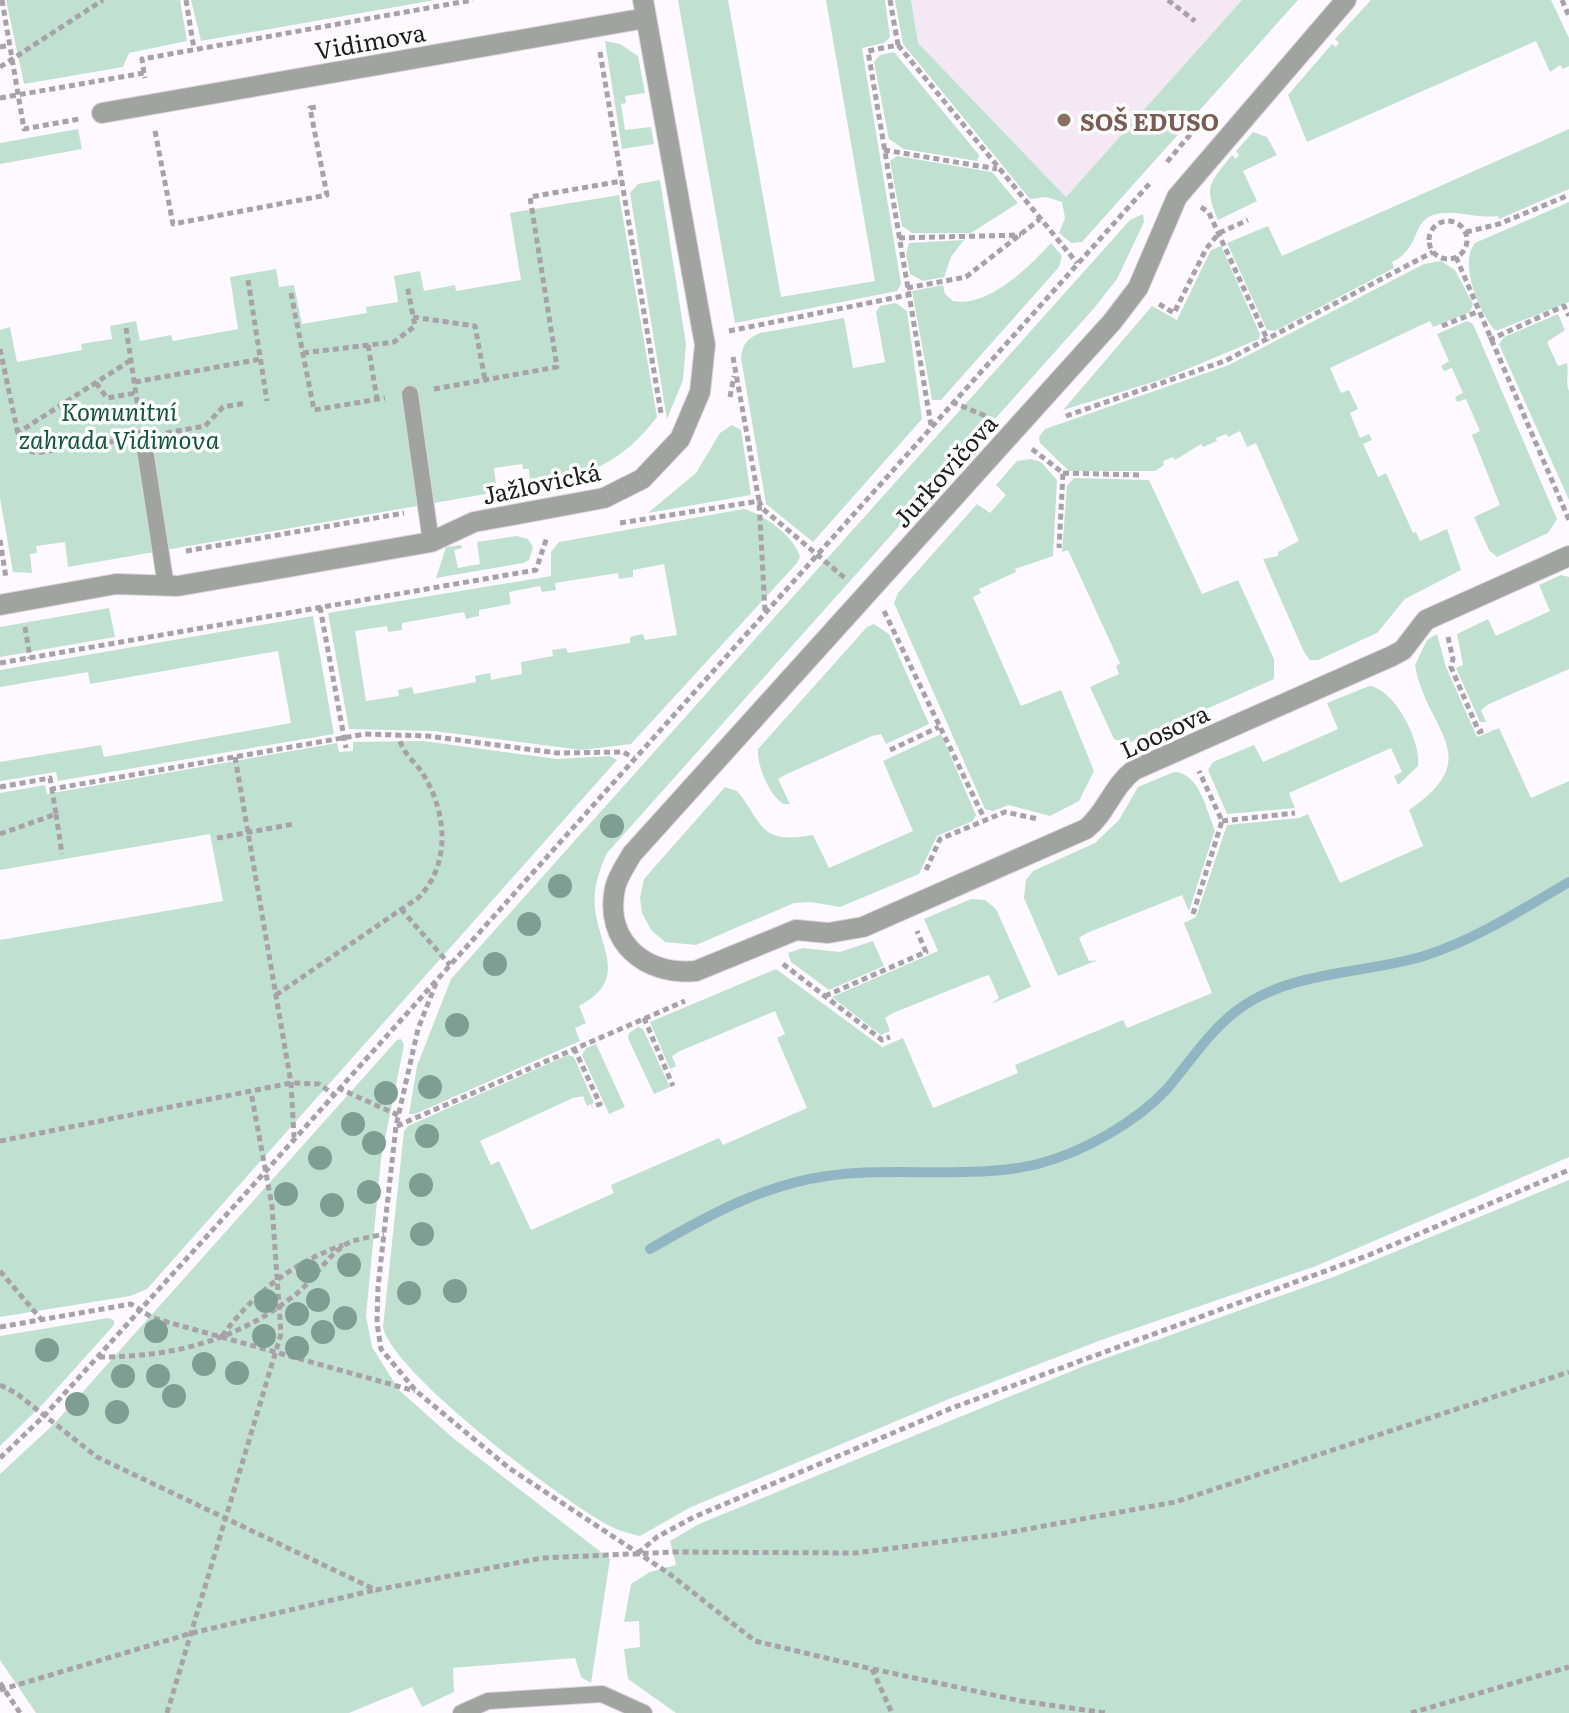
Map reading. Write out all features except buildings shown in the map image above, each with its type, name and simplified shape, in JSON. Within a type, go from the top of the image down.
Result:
[{"type":"street","name":"Jurkovičova","points":[[649,966],[634,955],[616,918],[615,888],[625,866],[1112,322],[1138,288],[1177,197],[1346,0]]},
{"type":"street","name":"Vidimova","points":[[94,116],[595,27],[645,9]]},
{"type":"street","name":"Jažlovická","points":[[0,605],[116,584],[166,586],[431,542],[474,522],[604,498],[628,488],[654,469],[680,439],[693,416],[700,392],[705,345],[645,9]]},
{"type":"street","name":"Loosova","points":[[649,966],[662,972],[696,971],[796,930],[828,933],[863,927],[1086,829],[1107,806],[1120,781],[1134,770],[1392,656],[1403,650],[1418,627],[1440,613],[1569,556]]},
{"type":"lane","points":[[410,394],[431,542]]},
{"type":"lane","points":[[143,437],[166,586]]},
{"type":"lane","points":[[461,1713],[488,1701],[602,1694],[644,1713]]},
{"type":"path","points":[[2,0],[24,129],[94,116]]},
{"type":"path","points":[[0,67],[103,0]]},
{"type":"path","points":[[186,0],[194,49]]},
{"type":"path","points":[[325,105],[310,108],[327,195],[173,224],[142,59],[473,0]]},
{"type":"path","points":[[890,0],[898,45],[1077,263]]},
{"type":"path","points":[[1168,0],[1195,21]]},
{"type":"path","points":[[1562,0],[1569,16]]},
{"type":"path","points":[[595,27],[661,413],[660,422]]},
{"type":"path","points":[[0,47],[10,45]]},
{"type":"path","points":[[898,45],[868,51],[931,426]]},
{"type":"path","points":[[585,59],[601,56]]},
{"type":"path","points":[[0,98],[144,73]]},
{"type":"path","points":[[884,150],[998,169]]},
{"type":"path","points":[[291,293],[314,410],[557,367],[530,197],[622,181]]},
{"type":"path","points":[[1466,232],[1499,224],[1569,195]]},
{"type":"path","points":[[0,1458],[98,1357],[1077,263],[1136,201]]},
{"type":"path","points":[[1194,204],[1209,213],[1268,341]]},
{"type":"path","points":[[907,288],[966,277],[1040,219]]},
{"type":"path","points":[[1219,233],[1248,220]]},
{"type":"path","points":[[1453,221],[1466,232],[1466,249],[1456,257],[1444,259],[1433,252],[1430,232],[1440,222],[1453,221]]},
{"type":"path","points":[[899,238],[1021,235]]},
{"type":"path","points":[[1058,419],[1176,380],[1268,341],[1433,252]]},
{"type":"path","points":[[1456,257],[1489,340],[1569,520]]},
{"type":"path","points":[[248,280],[267,401]]},
{"type":"path","points":[[303,353],[394,342],[415,326],[407,285]]},
{"type":"path","points":[[765,611],[759,501],[729,330],[908,295]]},
{"type":"path","points":[[1489,340],[1564,306],[1569,316]]},
{"type":"path","points":[[1442,326],[1477,312]]},
{"type":"path","points":[[413,317],[475,326],[485,380]]},
{"type":"path","points":[[126,328],[143,437]]},
{"type":"path","points":[[368,345],[377,399]]},
{"type":"path","points":[[0,349],[16,434],[131,360]]},
{"type":"path","points":[[135,382],[261,359]]},
{"type":"path","points":[[96,383],[107,398],[136,393]]},
{"type":"path","points":[[1026,444],[1063,473],[1142,475]]},
{"type":"path","points":[[1059,548],[1063,473]]},
{"type":"path","points":[[615,524],[759,501]]},
{"type":"path","points":[[759,501],[890,616],[939,727],[946,734],[985,820]]},
{"type":"path","points":[[162,555],[427,510]]},
{"type":"path","points":[[0,663],[536,570],[546,537],[560,534]]},
{"type":"path","points":[[320,607],[346,748]]},
{"type":"path","points":[[1440,613],[1453,659],[1451,667],[1479,732],[1487,729]]},
{"type":"path","points":[[890,750],[939,727]]},
{"type":"path","points":[[52,789],[344,737],[399,734],[557,753],[623,752],[634,758]]},
{"type":"path","points":[[276,995],[431,885],[443,840],[436,799],[402,747],[399,734]]},
{"type":"path","points":[[1189,747],[1222,821],[1193,914]]},
{"type":"path","points":[[235,757],[291,1083],[294,1137]]},
{"type":"path","points":[[0,787],[50,778],[62,854]]},
{"type":"path","points":[[922,877],[940,839],[1005,812],[1051,822]]},
{"type":"path","points":[[1222,821],[1295,813]]},
{"type":"path","points":[[0,834],[56,814]]},
{"type":"path","points":[[217,838],[294,824]]},
{"type":"path","points":[[401,909],[450,965]]},
{"type":"path","points":[[824,997],[926,952],[916,928]]},
{"type":"path","points":[[770,940],[779,960],[824,997],[882,1040],[890,1037]]},
{"type":"path","points":[[438,979],[418,1029],[396,1126],[384,1234],[378,1337],[390,1362],[416,1391],[509,1468],[637,1553],[755,1641],[1021,1701],[1106,1713]]},
{"type":"path","points":[[396,1126],[698,995]]},
{"type":"path","points":[[644,1018],[673,1086]]},
{"type":"path","points":[[574,1048],[600,1104],[592,1107]]},
{"type":"path","points":[[1,1140],[291,1083],[319,1084],[333,1094]]},
{"type":"path","points":[[338,1088],[398,1115]]},
{"type":"path","points":[[167,1713],[281,1334],[279,1278],[251,1092]]},
{"type":"path","points":[[637,1553],[657,1537],[694,1517],[952,1408],[1369,1255],[1569,1170]]},
{"type":"path","points":[[222,1337],[250,1301],[309,1258],[384,1234]]},
{"type":"path","points":[[98,1357],[162,1354],[245,1328],[310,1283],[344,1245]]},
{"type":"path","points":[[0,1271],[42,1320]]},
{"type":"path","points":[[0,1327],[131,1304],[153,1318],[416,1391]]},
{"type":"path","points":[[20,1713],[1,1688],[192,1633],[376,1590],[542,1558],[637,1553],[855,1553],[995,1535],[1175,1502],[1569,1372]]},
{"type":"path","points":[[0,1385],[45,1415],[97,1457],[376,1590]]},
{"type":"path","points":[[1411,1713],[1569,1667]]},
{"type":"path","points":[[872,1669],[892,1713]]},
{"type":"shaded area","name":"SOŠ EDUSO","points":[[911,0],[1242,0],[1066,197],[918,43]]},
{"type":"green space","points":[[6,0],[180,0],[187,41],[129,53],[123,67],[24,84]]},
{"type":"green space","points":[[191,0],[435,0],[201,41]]},
{"type":"green space","points":[[678,0],[728,0],[781,297],[875,281],[826,0],[885,0],[890,37],[884,43],[862,48],[901,284],[897,291],[735,323]]},
{"type":"green space","points":[[895,0],[911,0],[918,43],[1066,197],[1242,0],[1298,0],[1082,242],[1071,243],[1059,233],[1065,218],[1062,202],[1046,197],[1030,199],[903,44]]},
{"type":"green space","points":[[1371,0],[1551,0],[1569,38],[1569,66],[1563,69],[1560,65],[1550,72],[1536,41],[1307,142],[1288,95],[1332,44],[1336,47],[1339,43],[1335,39]]},
{"type":"green space","points":[[605,41],[620,44],[638,56],[645,93],[625,96],[626,103],[621,104],[625,130],[651,127],[654,144],[622,149]]},
{"type":"green space","points":[[894,52],[979,155],[977,161],[904,149],[889,139],[874,62],[880,55]]},
{"type":"green space","points":[[78,129],[82,149],[0,164],[0,143]]},
{"type":"green space","points":[[1569,129],[1569,189],[1499,219],[1498,216],[1457,213],[1433,215],[1421,224],[1408,250],[1392,262],[1394,268],[1275,331],[1267,330],[1227,243],[1268,226],[1282,256]]},
{"type":"green space","points":[[1253,132],[1267,137],[1277,155],[1243,171],[1257,201],[1218,220],[1211,199],[1211,185],[1232,155],[1236,159],[1239,155],[1236,151]]},
{"type":"green space","points":[[897,156],[992,172],[1018,203],[971,233],[912,233],[902,226],[890,161]]},
{"type":"green space","points":[[660,180],[686,344],[683,380],[667,419],[630,193],[638,184]]},
{"type":"green space","name":"Komunitní zahrada Vidimova","points":[[619,195],[657,417],[616,457],[586,472],[530,486],[529,469],[523,469],[522,464],[494,468],[497,492],[68,567],[65,542],[36,546],[37,553],[30,554],[32,573],[13,572],[0,498],[0,330],[10,327],[17,362],[82,350],[81,344],[112,339],[110,326],[136,321],[140,341],[171,335],[173,341],[238,329],[230,277],[276,269],[279,287],[294,285],[302,324],[367,313],[366,307],[398,302],[394,276],[420,271],[424,291],[455,285],[456,291],[521,280],[510,213]]},
{"type":"green space","points":[[1569,202],[1569,302],[1496,331],[1473,288],[1469,263],[1475,243]]},
{"type":"green space","points":[[1143,214],[1144,222],[1117,279],[1095,307],[607,853],[597,880],[595,901],[608,974],[604,985],[579,1006],[586,1023],[575,1028],[580,1041],[409,1114],[417,1066],[451,979],[1130,220]]},
{"type":"green space","points":[[964,240],[951,257],[944,277],[923,281],[910,274],[906,254],[909,243]]},
{"type":"green space","points":[[1051,243],[1062,256],[1059,267],[941,400],[932,400],[912,291],[943,285],[945,294],[953,301],[966,302],[980,298],[1007,284]]},
{"type":"green space","points":[[1221,246],[1260,334],[1259,339],[1166,378],[1063,410],[1152,306],[1177,320],[1211,250]]},
{"type":"green space","points":[[1441,261],[1455,270],[1473,304],[1470,312],[1433,327],[1430,321],[1330,368],[1341,393],[1349,390],[1358,409],[1350,413],[1360,438],[1369,434],[1372,440],[1363,444],[1378,477],[1386,473],[1413,533],[1416,532],[1420,541],[1447,529],[1461,570],[1405,599],[1377,633],[1318,660],[1310,660],[1304,652],[1263,559],[1278,556],[1278,552],[1299,541],[1256,443],[1247,447],[1240,431],[1216,438],[1217,441],[1203,447],[1201,444],[1175,460],[1173,457],[1163,461],[1164,465],[1155,471],[1069,471],[1040,443],[1039,437],[1045,429],[1229,365],[1424,264]]},
{"type":"green space","points":[[896,303],[907,311],[922,419],[813,542],[766,504],[741,358],[744,345],[760,333],[844,318],[853,368],[885,362],[876,312],[880,306]]},
{"type":"green space","points":[[1558,314],[1565,330],[1547,342],[1558,366],[1567,363],[1569,500],[1499,344],[1504,337]]},
{"type":"green space","points":[[1467,321],[1473,324],[1557,519],[1548,533],[1497,557],[1489,550],[1474,517],[1500,505],[1472,435],[1480,431],[1466,399],[1457,402],[1455,397],[1463,393],[1452,368],[1444,371],[1441,366],[1449,361],[1437,334]]},
{"type":"green space","points":[[732,425],[741,430],[751,495],[648,513],[696,473],[720,433]]},
{"type":"green space","points":[[1031,459],[1041,462],[1057,480],[1053,556],[1015,569],[1016,572],[979,589],[981,593],[973,597],[1021,706],[1061,690],[1094,771],[1079,801],[1050,816],[1009,805],[993,811],[985,809],[894,603],[898,593],[977,504],[990,513],[1006,495],[996,485],[1017,461]]},
{"type":"green space","points":[[1074,478],[1149,480],[1202,594],[1238,580],[1274,659],[1274,679],[1127,744],[1114,739],[1090,687],[1119,674],[1116,666],[1120,663],[1068,550],[1062,552],[1067,486]]},
{"type":"green space","points":[[744,509],[778,527],[792,542],[800,557],[631,744],[582,750],[434,731],[349,729],[328,613],[551,576],[551,552],[559,542]],"holes":[[[664,564],[677,635],[645,640],[643,634],[630,637],[630,643],[568,653],[566,648],[552,650],[553,656],[521,662],[522,674],[491,680],[490,673],[475,676],[476,682],[414,694],[412,687],[398,690],[399,696],[366,701],[355,631],[387,626],[388,632],[402,630],[402,623],[464,612],[466,619],[479,616],[479,610],[511,604],[509,592],[540,586],[542,592],[556,590],[555,583],[618,573],[619,579],[633,577],[633,570]]]},
{"type":"green space","points":[[517,536],[528,539],[533,547],[529,560],[436,578],[446,547],[461,545],[462,548],[454,550],[458,568],[480,564],[477,542]]},
{"type":"green space","points":[[1561,575],[1569,577],[1569,669],[1489,704],[1481,710],[1486,722],[1480,722],[1456,668],[1463,665],[1457,634],[1488,619],[1496,636],[1550,611],[1539,585]]},
{"type":"green space","points":[[109,608],[115,637],[0,657],[0,627]]},
{"type":"green space","points":[[313,616],[334,734],[58,781],[56,772],[0,781],[0,762],[101,745],[104,757],[291,723],[278,651],[90,684],[88,672],[0,687],[0,670]]},
{"type":"green space","points":[[874,624],[889,634],[929,724],[886,744],[881,734],[872,736],[787,774],[778,779],[790,804],[783,804],[765,780],[758,749],[867,627]]},
{"type":"green space","points":[[1437,634],[1446,667],[1477,737],[1499,728],[1531,798],[1569,781],[1569,1157],[1316,1266],[1104,1339],[949,1399],[691,1507],[640,1536],[616,1529],[593,1516],[525,1468],[448,1405],[393,1348],[383,1327],[404,1131],[408,1126],[568,1055],[574,1057],[594,1103],[587,1106],[583,1096],[573,1098],[480,1141],[491,1165],[499,1161],[531,1230],[614,1193],[611,1185],[719,1138],[723,1145],[807,1108],[777,1038],[785,1034],[775,1011],[680,1051],[672,1056],[676,1066],[670,1069],[650,1022],[776,969],[882,1047],[903,1038],[933,1108],[1018,1073],[1015,1065],[1123,1020],[1127,1028],[1212,993],[1184,923],[1196,917],[1227,825],[1299,818],[1308,814],[1340,883],[1423,846],[1409,810],[1432,791],[1445,774],[1449,758],[1446,742],[1421,688],[1415,665],[1427,640]]},
{"type":"green space","points":[[1369,686],[1388,696],[1397,706],[1416,744],[1418,766],[1398,785],[1394,776],[1402,772],[1391,748],[1289,793],[1295,808],[1227,814],[1208,770],[1213,762],[1254,745],[1263,762],[1338,729],[1327,703]]},
{"type":"green space","points":[[941,734],[976,815],[973,821],[937,836],[919,874],[840,907],[811,902],[794,903],[696,945],[665,942],[651,930],[642,913],[640,898],[644,879],[725,787],[737,791],[758,822],[771,834],[781,837],[813,835],[829,868],[913,831],[883,761]]},
{"type":"green space","points":[[423,741],[557,759],[610,756],[617,760],[147,1289],[130,1296],[0,1317],[0,940],[223,901],[210,834],[0,870],[0,793],[45,785],[47,794],[337,743],[339,752],[353,751],[353,742]]},
{"type":"green space","points":[[1174,772],[1183,774],[1196,786],[1215,830],[1189,911],[1182,895],[1087,933],[1079,938],[1089,961],[1098,960],[1058,976],[1024,898],[1026,880],[1033,871],[1095,843],[1119,820],[1138,787]]},
{"type":"green space","points":[[971,899],[985,900],[996,909],[1031,987],[991,1004],[999,998],[989,975],[893,1013],[885,1018],[890,1031],[881,1035],[832,997],[938,951],[924,919]]},
{"type":"green space","points":[[873,941],[884,966],[829,990],[791,962],[788,953],[803,948],[840,952]]},
{"type":"green space","points":[[638,1027],[643,1029],[670,1087],[654,1094],[628,1038],[629,1033]]},
{"type":"green space","points":[[401,1039],[404,1045],[381,1159],[366,1316],[372,1347],[399,1390],[453,1438],[610,1559],[591,1683],[581,1677],[575,1658],[453,1668],[454,1692],[422,1707],[412,1687],[349,1713],[36,1713],[0,1660],[0,1474],[54,1424]]},
{"type":"green space","points":[[596,1044],[625,1107],[609,1114],[582,1055],[586,1048]]},
{"type":"green space","points":[[1569,1180],[1569,1713],[676,1713],[628,1679],[624,1649],[640,1647],[639,1621],[624,1622],[631,1584],[650,1572],[676,1565],[670,1541],[699,1524],[1084,1366],[1336,1276]]},
{"type":"green space","points":[[108,1318],[114,1320],[114,1325],[43,1404],[0,1446],[0,1336]]},
{"type":"waterway","points":[[650,1249],[735,1204],[803,1180],[853,1173],[1013,1169],[1073,1152],[1107,1135],[1140,1113],[1167,1089],[1216,1029],[1256,998],[1301,981],[1400,962],[1443,949],[1498,923],[1569,882]]},
{"type":"place","name":"SOŠ EDUSO","points":[[1064,120]]}]
